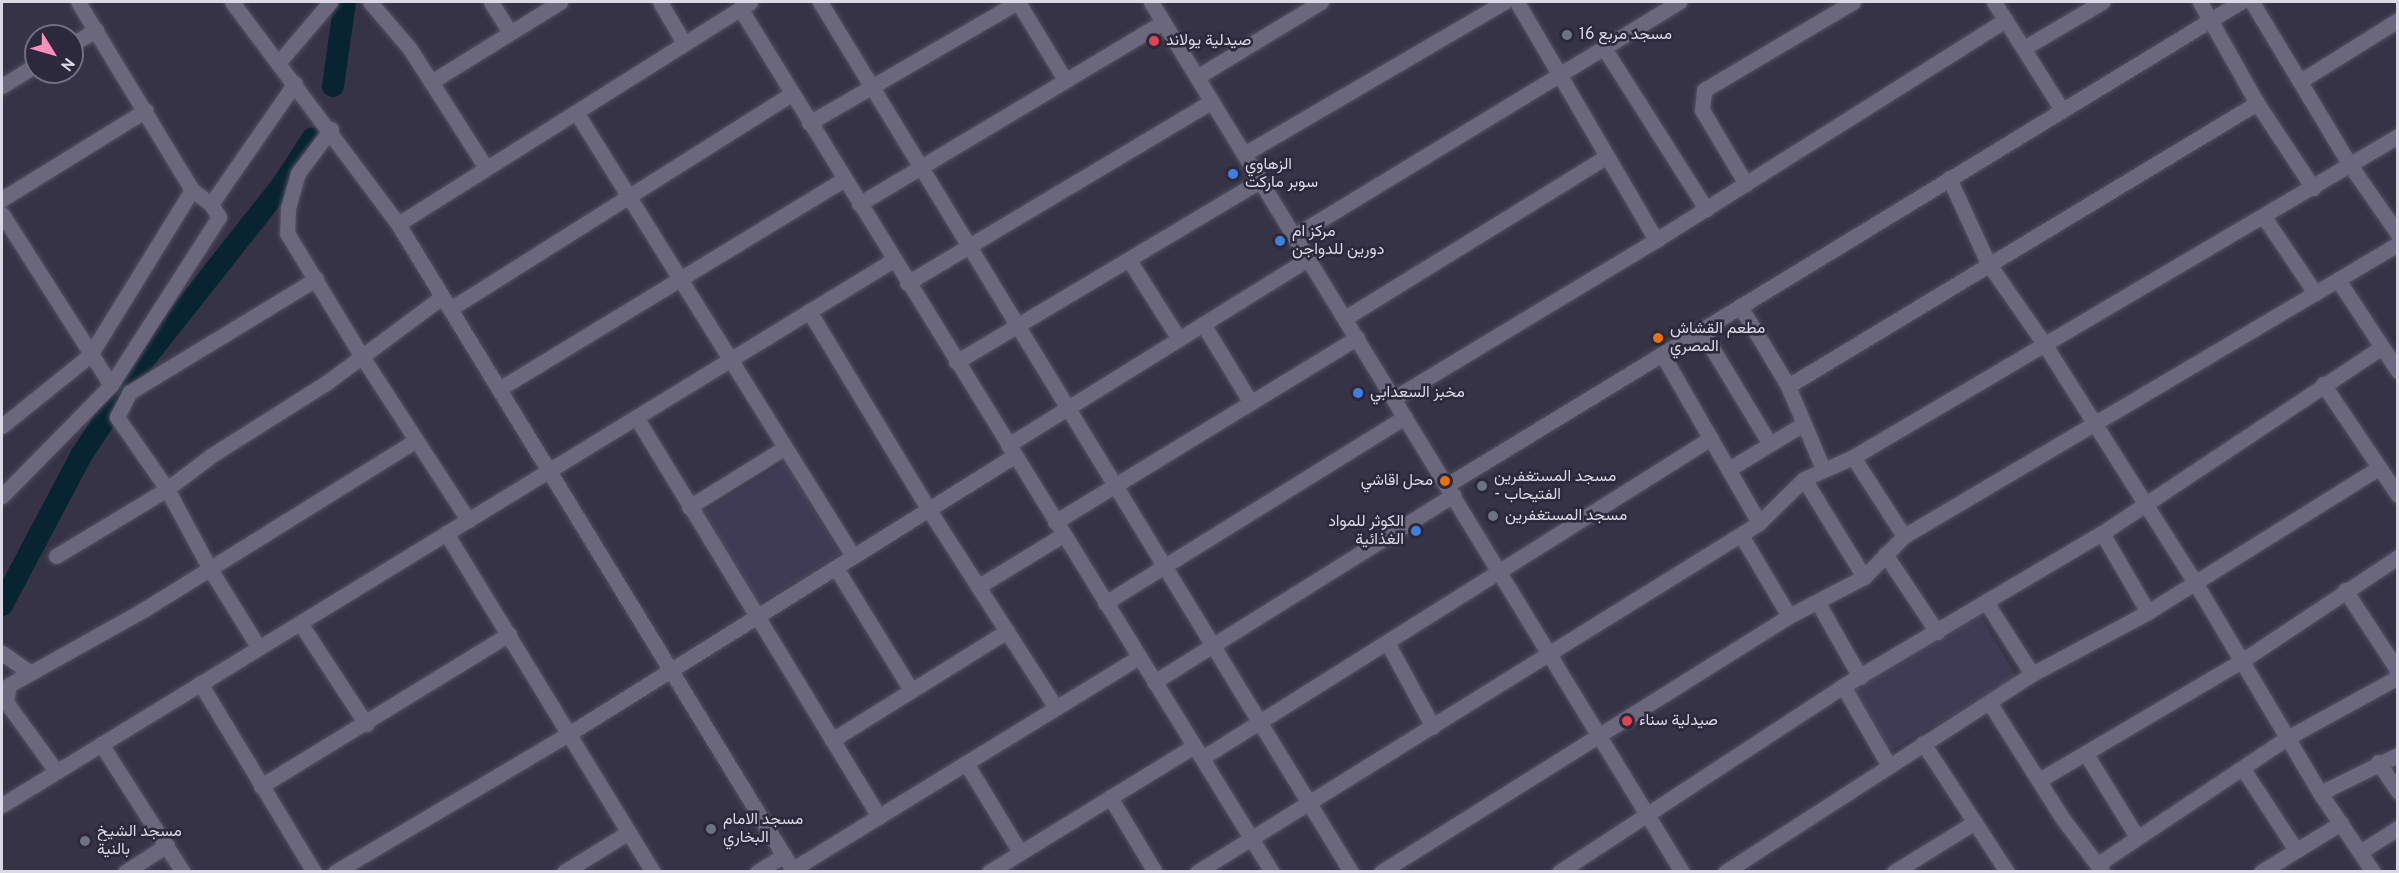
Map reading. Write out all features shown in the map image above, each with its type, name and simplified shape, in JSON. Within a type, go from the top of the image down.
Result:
[{"type":"street","points":[[2,496],[111,386],[203,246],[219,217],[211,204],[192,190],[146,110],[78,2]]},
{"type":"street","points":[[232,2],[331,129],[398,224],[794,870],[1139,657]]},
{"type":"street","points":[[279,62],[330,2]]},
{"type":"street","points":[[370,2],[431,81],[486,168]]},
{"type":"street","points":[[491,2],[510,33]]},
{"type":"street","points":[[431,81],[560,2]]},
{"type":"street","points":[[660,2],[684,43]]},
{"type":"street","points":[[820,2],[1351,872]]},
{"type":"street","points":[[809,123],[1018,2],[1065,80]]},
{"type":"street","points":[[1151,2],[1682,872]]},
{"type":"street","points":[[1197,77],[1321,2]]},
{"type":"street","points":[[1244,154],[1504,2]]},
{"type":"street","points":[[1517,2],[1656,240]]},
{"type":"street","points":[[1746,184],[1702,110],[1704,90],[1853,2]]},
{"type":"street","points":[[1994,2],[2062,110]]},
{"type":"street","points":[[2024,48],[2102,2]]},
{"type":"street","points":[[2200,2],[2257,103],[2313,188]]},
{"type":"street","points":[[1154,682],[1662,354],[2240,2]]},
{"type":"street","points":[[2252,2],[2302,80],[2350,165],[2397,234]]},
{"type":"street","points":[[1294,236],[1561,75],[1672,3]]},
{"type":"street","points":[[398,224],[745,5],[809,123],[1272,872]]},
{"type":"street","points":[[1394,398],[1656,240],[2006,20]]},
{"type":"street","points":[[2302,80],[2397,20]]},
{"type":"street","points":[[859,204],[1163,22]]},
{"type":"street","points":[[84,37],[96,30]]},
{"type":"street","points":[[1604,48],[1706,209]]},
{"type":"street","points":[[2,86],[24,72]]},
{"type":"street","points":[[211,204],[295,83]]},
{"type":"street","points":[[56,556],[167,489],[212,455],[326,383],[361,355],[446,303],[631,198],[792,94]]},
{"type":"street","points":[[907,283],[1212,101]]},
{"type":"street","points":[[1788,386],[1988,262],[2257,103]]},
{"type":"street","points":[[2,199],[146,110]]},
{"type":"street","points":[[576,112],[853,556]]},
{"type":"street","points":[[331,129],[298,173],[288,208],[287,233],[361,355],[468,520]]},
{"type":"street","points":[[1197,872],[1741,535],[1759,523],[1804,479],[1853,457],[2043,342],[2264,217],[2396,139]]},
{"type":"street","points":[[1345,318],[1607,156]]},
{"type":"street","points":[[1949,178],[1988,262],[2043,342],[2244,660],[2320,793],[2373,872]]},
{"type":"street","points":[[499,389],[679,277],[844,179]]},
{"type":"street","points":[[956,362],[1260,181]]},
{"type":"street","points":[[2,426],[90,355],[192,190]]},
{"type":"street","points":[[2,214],[111,386]]},
{"type":"street","points":[[2264,217],[2315,293]]},
{"type":"street","points":[[1381,872],[1601,737],[1789,616],[1818,603],[1864,577],[1904,536],[2397,244]]},
{"type":"street","points":[[335,872],[570,733],[670,668],[929,510],[1068,408],[1308,259]]},
{"type":"street","points":[[2,804],[893,260]]},
{"type":"street","points":[[1129,260],[1179,339]]},
{"type":"street","points":[[259,648],[210,569],[167,489],[117,417],[130,392],[316,279]]},
{"type":"street","points":[[2338,279],[2380,348],[2397,371]]},
{"type":"street","points":[[1740,306],[1788,386],[1823,469]]},
{"type":"street","points":[[809,311],[929,510],[1056,708]]},
{"type":"street","points":[[1203,324],[1251,403]]},
{"type":"street","points":[[1701,330],[1770,444]]},
{"type":"street","points":[[979,586],[1115,486],[1357,338]]},
{"type":"street","points":[[1559,872],[1649,816],[1860,676],[2102,533],[2380,348]]},
{"type":"street","points":[[1662,354],[1759,523]]},
{"type":"street","points":[[2323,384],[2377,469],[2397,495]]},
{"type":"street","points":[[636,417],[879,817]]},
{"type":"street","points":[[1105,603],[1405,417]]},
{"type":"street","points":[[1729,469],[1803,424]]},
{"type":"street","points":[[989,872],[1110,797],[1259,723],[1501,573],[1712,438]]},
{"type":"street","points":[[56,771],[6,702],[9,685],[29,672],[38,671],[210,569],[416,440]]},
{"type":"street","points":[[689,507],[784,448]]},
{"type":"street","points":[[1853,457],[1904,536]]},
{"type":"street","points":[[1725,872],[1888,764],[2032,674],[2196,584],[2377,469]]},
{"type":"street","points":[[1804,479],[1864,577]]},
{"type":"street","points":[[446,533],[653,872]]},
{"type":"street","points":[[2102,533],[2148,612]]},
{"type":"street","points":[[1741,535],[1789,616]]},
{"type":"street","points":[[1885,554],[1936,632]]},
{"type":"street","points":[[2041,779],[2244,660],[2397,557]]},
{"type":"street","points":[[836,568],[911,690]]},
{"type":"street","points":[[2345,590],[2397,671]]},
{"type":"street","points":[[1986,602],[2032,674]]},
{"type":"street","points":[[1818,603],[1860,676]]},
{"type":"street","points":[[300,623],[366,724]]},
{"type":"street","points":[[832,740],[1007,631]]},
{"type":"street","points":[[261,786],[366,724],[509,634]]},
{"type":"street","points":[[1388,644],[1432,727]]},
{"type":"street","points":[[2,653],[29,672]]},
{"type":"street","points":[[1989,702],[2041,779],[2063,819],[2100,868],[2137,837],[2287,738],[2397,677]]},
{"type":"street","points":[[200,683],[314,872]]},
{"type":"street","points":[[1844,686],[1888,764]]},
{"type":"street","points":[[1923,743],[2007,872]]},
{"type":"street","points":[[101,744],[183,872]]},
{"type":"street","points":[[2086,754],[2137,837]]},
{"type":"street","points":[[2320,793],[2397,755]]},
{"type":"street","points":[[2379,762],[2397,792]]},
{"type":"street","points":[[966,763],[1020,852]]},
{"type":"street","points":[[2243,769],[2296,850]]},
{"type":"street","points":[[1110,797],[1155,872]]},
{"type":"street","points":[[1894,872],[1975,822]]},
{"type":"street","points":[[2261,872],[2341,823]]},
{"type":"street","points":[[2360,852],[2397,828]]},
{"type":"street","points":[[564,872],[629,832]]},
{"type":"street","points":[[125,872],[166,845]]},
{"type":"street","points":[[758,872],[784,855]]},
{"type":"shaded area","points":[[785,462],[841,555],[757,605],[702,512]]},
{"type":"shaded area","points":[[1979,613],[2016,678],[1887,753],[1849,688]]},
{"type":"waterway","points":[[333,86],[345,2]]},
{"type":"waterway","points":[[2,605],[81,456],[140,365],[283,184],[312,139]]},
{"type":"place","name":"مسجد مربع 16","points":[[1567,35]]},
{"type":"place","name":"صيدلية يولاند","points":[[1154,41]]},
{"type":"place","name":"الزهاوي سوبر ماركت","points":[[1233,174]]},
{"type":"place","name":"مركز ام دورين للدواجن","points":[[1280,241]]},
{"type":"place","name":"مطعم القشاش المصري","points":[[1658,338]]},
{"type":"place","name":"مخبز السعدابي","points":[[1358,393]]},
{"type":"place","name":"محل اقاشي","points":[[1445,481]]},
{"type":"place","name":"مسجد المستغفرين - الفتيحاب","points":[[1482,486]]},
{"type":"place","name":"مسجد المستغفرين","points":[[1493,516]]},
{"type":"place","name":"الكوثر للمواد الغذائية","points":[[1416,531]]},
{"type":"place","name":"صيدلية سناء","points":[[1627,721]]},
{"type":"place","name":"مسجد الامام البخاري","points":[[711,829]]},
{"type":"place","name":"مسجد الشيخ بالنية","points":[[85,841]]}]
